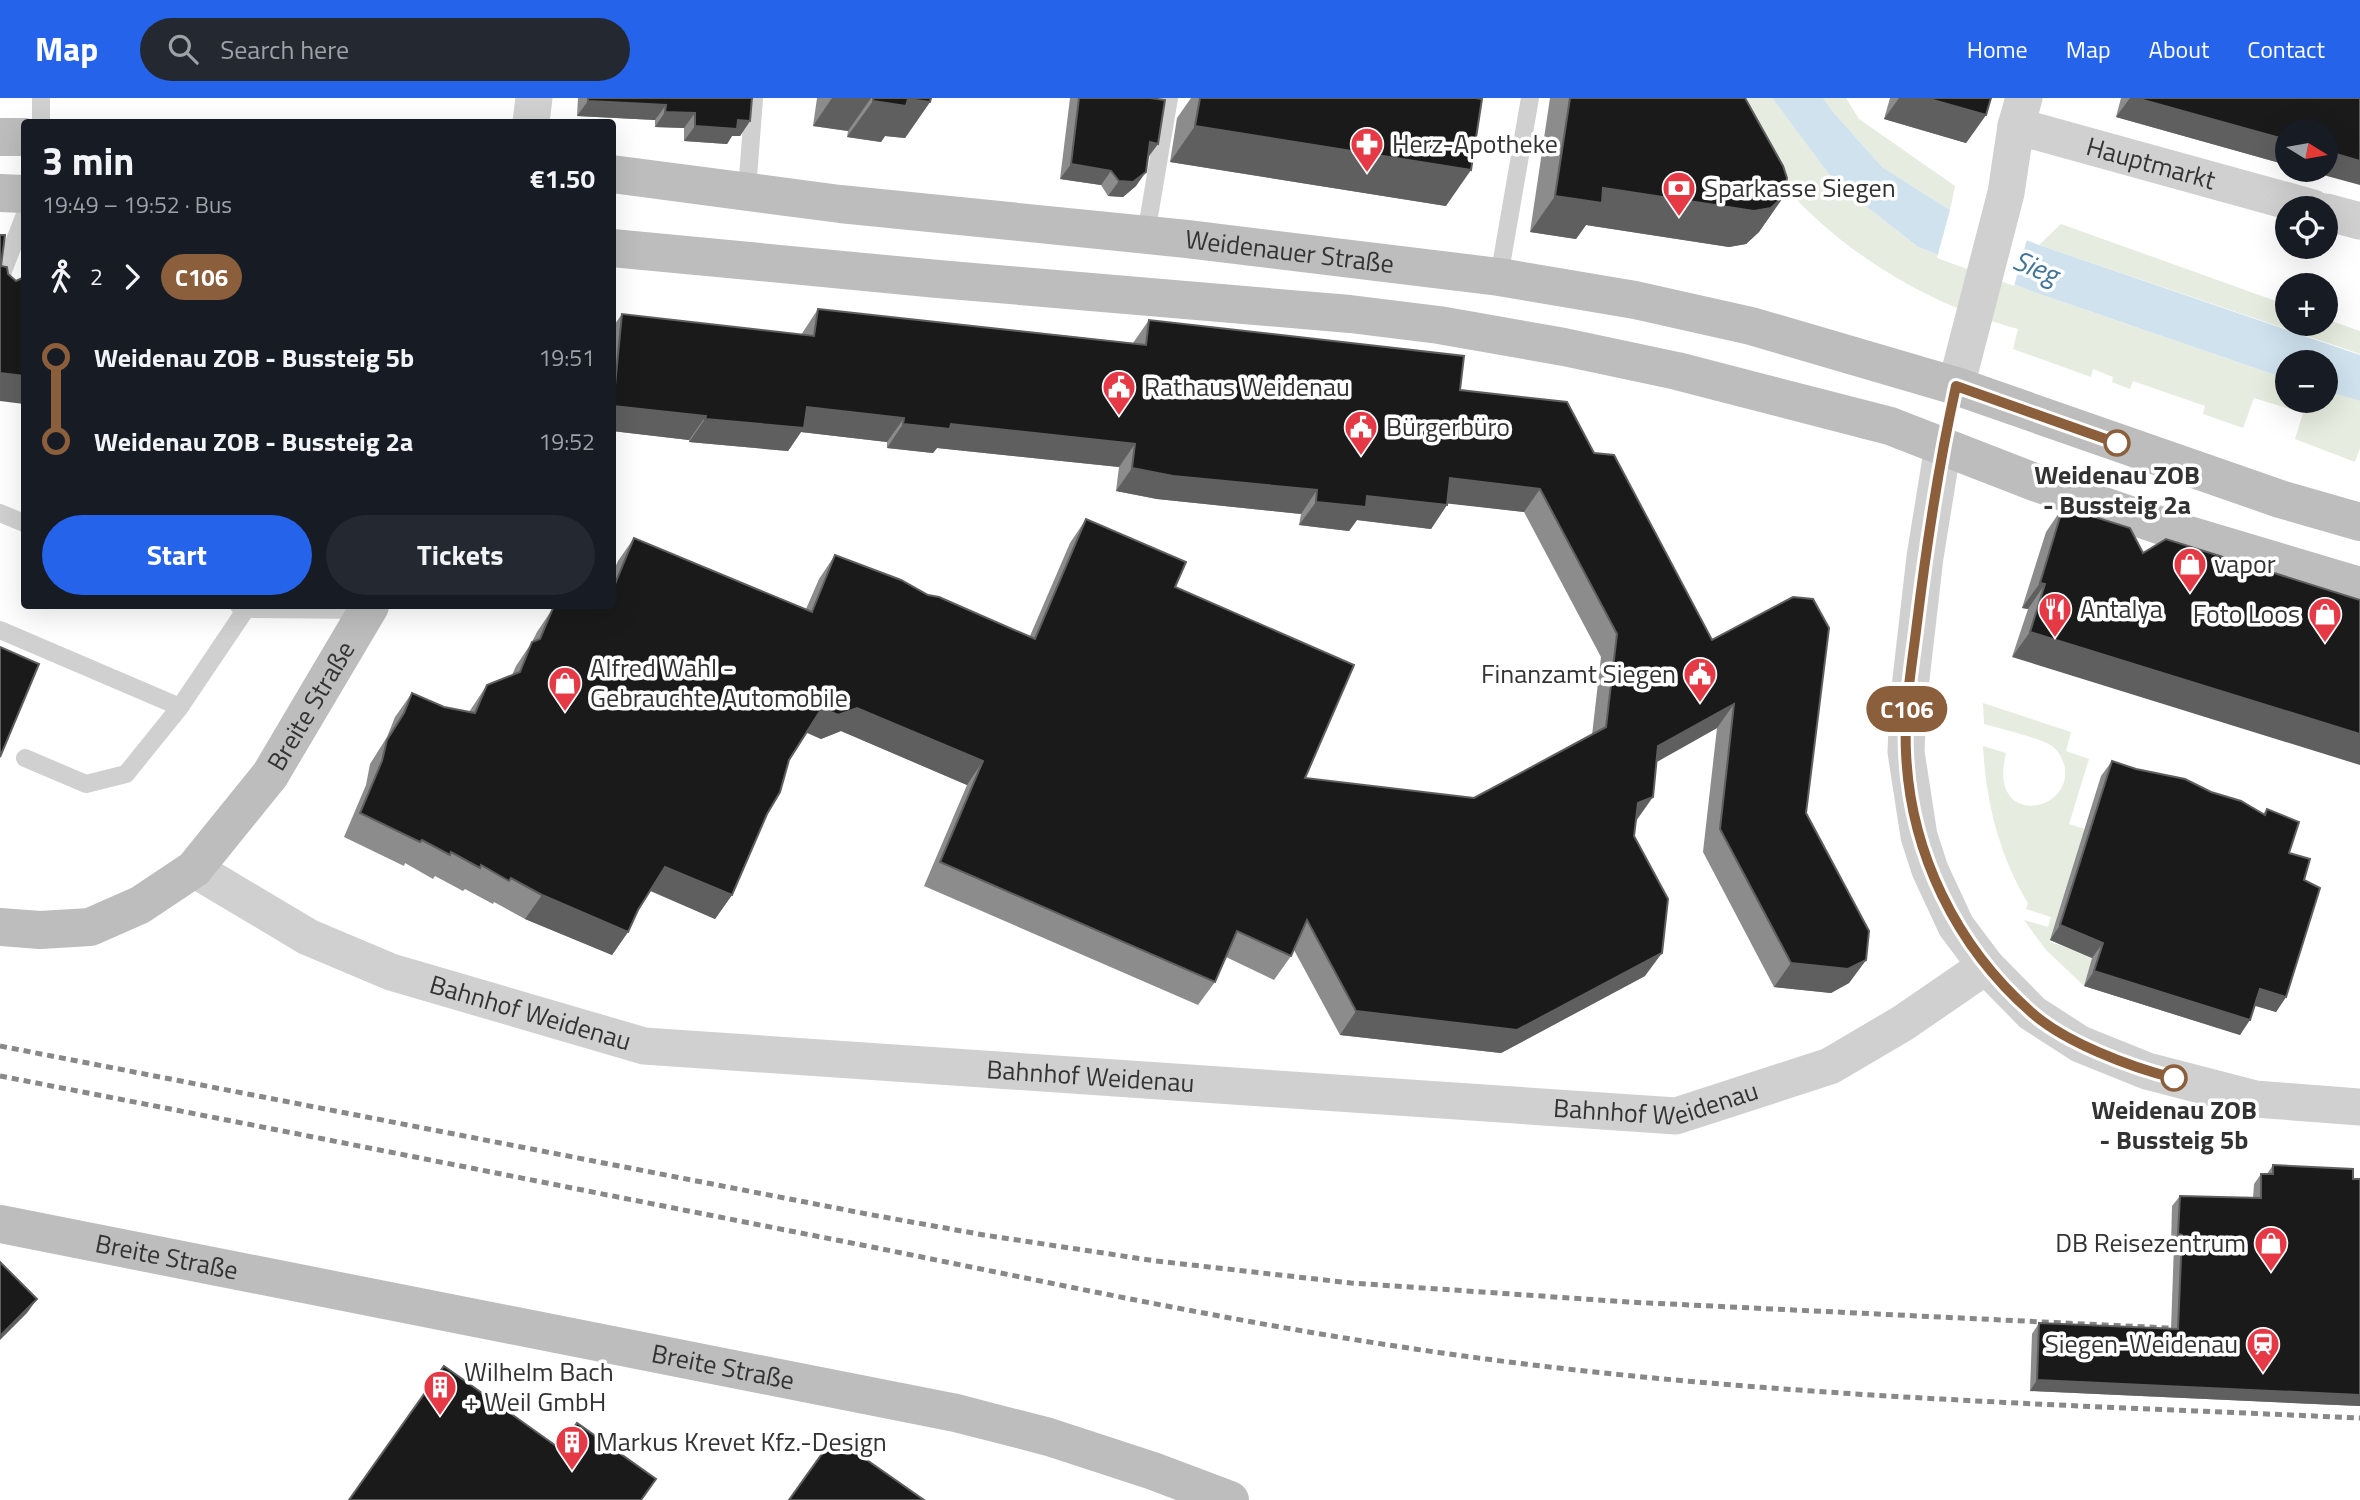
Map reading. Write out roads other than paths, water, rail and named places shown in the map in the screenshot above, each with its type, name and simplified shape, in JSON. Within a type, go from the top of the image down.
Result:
[{"type":"main road","points":[[0,136],[21,137]]},
{"type":"main road","name":"Weidenauer Straße","points":[[616,175],[840,204],[1146,234],[1499,277],[1635,300],[1751,326],[1956,386],[2280,499],[2360,522]]},
{"type":"main road","points":[[0,193],[21,194]]},
{"type":"main road","name":"Weidenauer Straße","points":[[616,248],[1350,314],[1439,325],[1564,347],[1677,371],[1890,426],[2037,483],[2182,533],[2360,586]]},
{"type":"main road","points":[[1943,446],[1956,386]]},
{"type":"main road","name":"Breite Straße","points":[[0,927],[40,930],[90,927],[140,905],[194,869],[270,775],[368,609]]},
{"type":"main road","name":"Breite Straße","points":[[0,1224],[956,1413],[1049,1437],[1230,1500]]},
{"type":"street","points":[[531,119],[534,98]]},
{"type":"street","points":[[1956,386],[2010,169],[2020,112]]},
{"type":"street","name":"Hauptmarkt","points":[[2020,112],[2298,193]]},
{"type":"street","points":[[2338,215],[2360,221]]},
{"type":"street","points":[[1943,446],[1923,571],[1908,705],[1906,752],[1919,836],[1930,870],[1956,926],[1986,966],[2032,1013],[2080,1044],[2147,1071],[2255,1099],[2360,1107]]},
{"type":"street","name":"Bahnhof Weidenau","points":[[194,869],[308,937],[391,972],[644,1046],[1676,1116],[1830,1066],[1903,1023],[1986,966]]},
{"type":"lane","points":[[41,98],[41,119]]},
{"type":"lane","points":[[747,191],[754,98]]},
{"type":"lane","points":[[1146,234],[1169,98]]},
{"type":"lane","points":[[1499,277],[1530,98]]},
{"type":"lane","points":[[0,295],[3,271],[21,225]]},
{"type":"lane","points":[[0,513],[21,522]]},
{"type":"lane","points":[[25,758],[86,784],[127,774],[180,707],[242,609]]},
{"type":"lane","points":[[0,630],[180,707]]},
{"type":"water","name":"Sieg","points":[[1772,98],[1823,98],[1882,167],[1950,210],[2039,245],[2275,326],[2275,336],[2305,336],[2360,355],[2360,401],[2338,395],[2338,350],[2275,350],[2275,375],[2034,292],[1918,247],[1834,181]]},
{"type":"railway","points":[[0,1046],[867,1214],[1156,1261],[1351,1283],[1628,1302],[2189,1329]]},
{"type":"railway","points":[[0,1076],[1143,1301],[1415,1349],[1532,1365],[1768,1388],[2360,1418]]},
{"type":"place","name":"Herz-Apotheke","points":[[1367,174]]},
{"type":"place","name":"Sparkasse Siegen","points":[[1679,218]]},
{"type":"place","name":"Rathaus Weidenau","points":[[1119,417]]},
{"type":"place","name":"Weidenau ZOB - Bussteig 2a","points":[[2117,443]]},
{"type":"place","name":"Bürgerbüro","points":[[1361,457]]},
{"type":"place","name":"vapor","points":[[2190,594]]},
{"type":"place","name":"Antalya","points":[[2055,639]]},
{"type":"place","name":"Foto Loos","points":[[2325,644]]},
{"type":"place","name":"Finanzamt Siegen","points":[[1700,704]]},
{"type":"place","name":"Alfred Wahl - Gebrauchte Automobile","points":[[565,713]]},
{"type":"place","name":"Weidenau ZOB - Bussteig 5b","points":[[2174,1078]]},
{"type":"place","name":"DB Reisezentrum","points":[[2271,1273]]},
{"type":"place","name":"Siegen-Weidenau","points":[[2263,1374]]},
{"type":"place","name":"Wilhelm Bach + Weil GmbH","points":[[440,1417]]},
{"type":"place","name":"Markus Krevet Kfz.-Design","points":[[572,1472]]}]
